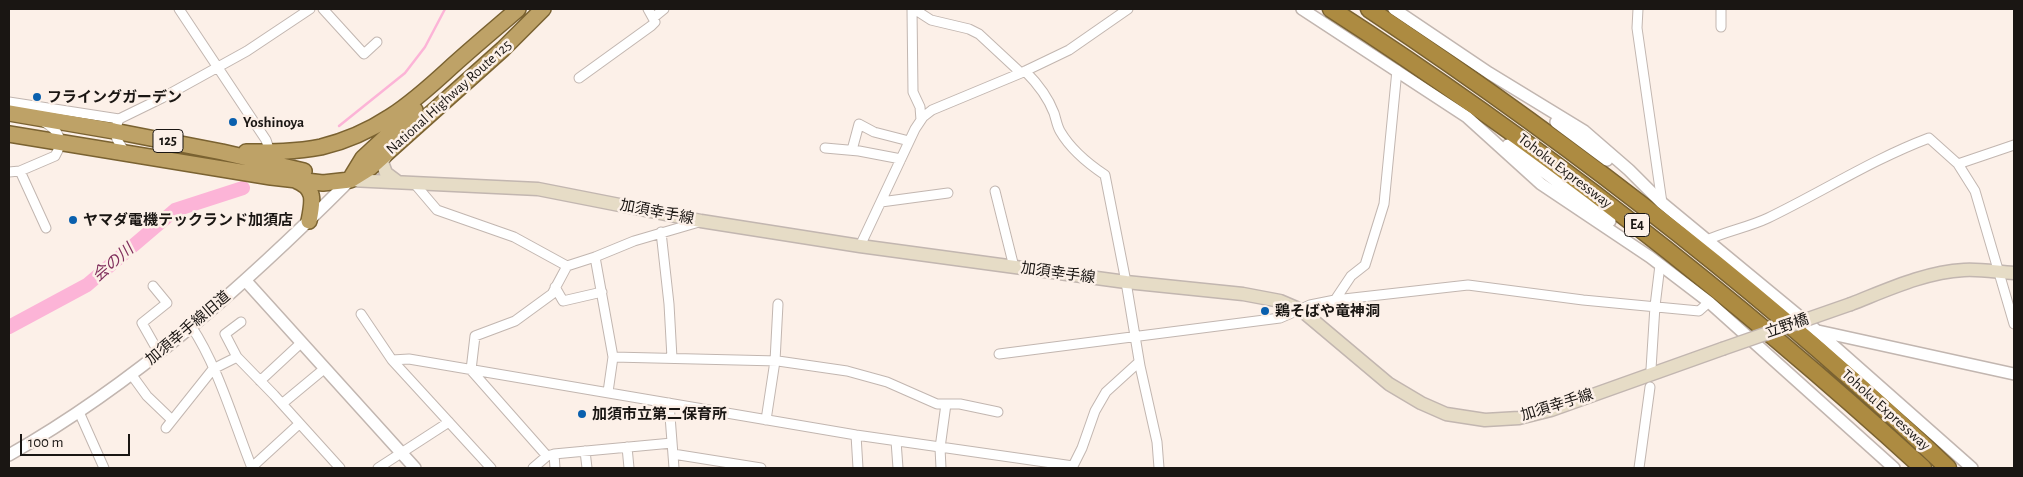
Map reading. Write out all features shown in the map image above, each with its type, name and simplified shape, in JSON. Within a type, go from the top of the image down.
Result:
[{"type":"highway","points":[[222,152],[270,152],[322,146],[362,133],[422,95],[520,9]]},
{"type":"highway","name":"National Highway Route 125","points":[[350,180],[363,158],[520,9]]},
{"type":"highway","name":"National Highway Route 125","points":[[9,134],[126,154],[323,183],[350,180],[371,167],[503,49],[544,9]]},
{"type":"highway","name":"Tohoku Expressway","points":[[1331,9],[1412,61],[1526,141],[1655,239],[1752,318],[1923,468]]},
{"type":"highway","name":"Tohoku Expressway","points":[[1369,9],[1496,96],[1668,224],[1763,301],[1891,414],[1948,468]]},
{"type":"highway","name":"125","points":[[9,114],[117,125],[275,165],[350,180]]},
{"type":"highway","points":[[291,178],[303,183],[311,194],[312,205],[309,221]]},
{"type":"main road","points":[[389,151],[382,162],[384,169],[398,182]]},
{"type":"main road","name":"加須幸手線","points":[[350,180],[538,189],[701,221],[860,246],[1126,282],[1243,294],[1280,301],[1301,310],[1389,384],[1421,404],[1446,414],[1485,420],[1519,418],[1551,410],[1722,349]]},
{"type":"main road","name":"立野橋","points":[[1722,349],[1852,304],[1906,283],[1938,274],[1963,270],[1998,272]]},
{"type":"main road","points":[[1998,272],[2014,273]]},
{"type":"street","points":[[179,9],[266,140],[270,152]]},
{"type":"street","points":[[9,102],[117,125],[216,66],[247,51],[310,9]]},
{"type":"street","points":[[323,9],[364,54],[376,42]]},
{"type":"street","points":[[579,78],[655,22],[648,9]]},
{"type":"street","points":[[653,18],[664,9]]},
{"type":"street","points":[[913,9],[931,20],[954,25],[979,34],[1023,72],[1042,90],[1054,112],[1060,132],[1067,141],[1085,162],[1104,176],[1126,282],[1139,362],[1157,442],[1159,468]]},
{"type":"street","points":[[913,9],[913,92],[920,108],[921,120]]},
{"type":"street","points":[[860,246],[909,141],[921,120],[932,110],[1023,72],[1069,50],[1128,9]]},
{"type":"street","points":[[1302,9],[1397,70],[1560,181],[1614,223],[1650,257],[1709,302],[1894,468]]},
{"type":"street","points":[[1638,9],[1637,28],[1662,203]]},
{"type":"street","points":[[1721,27],[1722,9]]},
{"type":"street","points":[[1399,11],[1522,94],[1584,131],[1629,170],[1662,203]]},
{"type":"street","points":[[1334,300],[1351,276],[1365,265],[1384,204],[1397,70]]},
{"type":"street","points":[[1522,94],[1587,147],[1662,203],[1817,331],[1972,468]]},
{"type":"street","points":[[1467,117],[1541,184],[1650,257]]},
{"type":"street","points":[[9,172],[20,171],[55,156],[61,143],[57,130],[37,118]]},
{"type":"street","points":[[852,150],[859,124],[874,132],[909,141]]},
{"type":"street","points":[[117,125],[116,138],[126,154]]},
{"type":"street","points":[[1707,240],[1766,219],[1870,165],[1929,138],[1958,164],[1975,191],[2014,324]]},
{"type":"street","points":[[1958,164],[2014,145]]},
{"type":"street","points":[[825,148],[852,150],[901,159]]},
{"type":"street","points":[[20,171],[46,228]]},
{"type":"street","name":"加須幸手線旧道","points":[[9,455],[79,412],[159,353],[245,280],[350,180]]},
{"type":"street","points":[[414,183],[437,210],[514,238],[567,266]]},
{"type":"street","points":[[995,191],[1014,267]]},
{"type":"street","points":[[881,202],[948,193]]},
{"type":"street","points":[[471,370],[476,336],[516,321],[552,294],[567,266],[661,232],[701,221]]},
{"type":"street","points":[[661,232],[669,304],[672,358]]},
{"type":"street","points":[[595,257],[613,356],[608,392]]},
{"type":"street","points":[[1652,369],[1655,306],[1660,265]]},
{"type":"street","points":[[245,280],[415,468]]},
{"type":"street","points":[[999,354],[1280,318],[1310,305],[1334,300],[1468,285],[1583,300],[1699,311],[1709,302]]},
{"type":"street","points":[[153,286],[167,303],[142,323],[159,353]]},
{"type":"street","points":[[555,287],[563,301],[602,292]]},
{"type":"street","points":[[766,420],[775,361],[778,304]]},
{"type":"street","points":[[361,314],[392,360],[491,468]]},
{"type":"street","points":[[241,322],[224,334],[236,357],[282,403],[340,468]]},
{"type":"street","points":[[191,326],[200,338],[251,468],[299,424]]},
{"type":"street","points":[[1817,331],[2014,374]]},
{"type":"street","points":[[260,381],[302,342]]},
{"type":"street","points":[[613,356],[775,361],[846,371],[887,382],[937,404],[960,404],[998,412]]},
{"type":"street","points":[[166,428],[213,369],[236,357]]},
{"type":"street","points":[[392,360],[409,359],[856,435],[1072,467],[1106,392],[1139,362]]},
{"type":"street","points":[[282,403],[324,369]]},
{"type":"street","points":[[471,370],[550,455],[555,468]]},
{"type":"street","points":[[131,374],[148,396],[172,420]]},
{"type":"street","points":[[1639,468],[1650,387]]},
{"type":"street","points":[[668,403],[674,468]]},
{"type":"street","points":[[941,468],[940,448],[946,404]]},
{"type":"street","points":[[79,412],[104,468]]},
{"type":"street","points":[[378,468],[450,422]]},
{"type":"street","points":[[856,435],[858,468]]},
{"type":"street","points":[[896,441],[898,468]]},
{"type":"street","points":[[533,468],[550,455],[672,443]]},
{"type":"street","points":[[627,447],[629,468]]},
{"type":"street","points":[[585,451],[587,468]]},
{"type":"street","points":[[673,454],[761,468]]},
{"type":"waterway","points":[[339,126],[405,73],[425,47],[445,9]]},
{"type":"waterway","name":"会の川","points":[[9,327],[87,285],[175,210],[243,188]]},
{"type":"place","name":"フライングガーデン","points":[[37,97]]},
{"type":"place","name":"Yoshinoya","points":[[233,122]]},
{"type":"place","name":"ヤマダ電機テックランド加須店","points":[[73,220]]},
{"type":"place","name":"鶏そばや竜神洞","points":[[1265,311]]},
{"type":"place","name":"加須市立第二保育所","points":[[582,414]]}]
